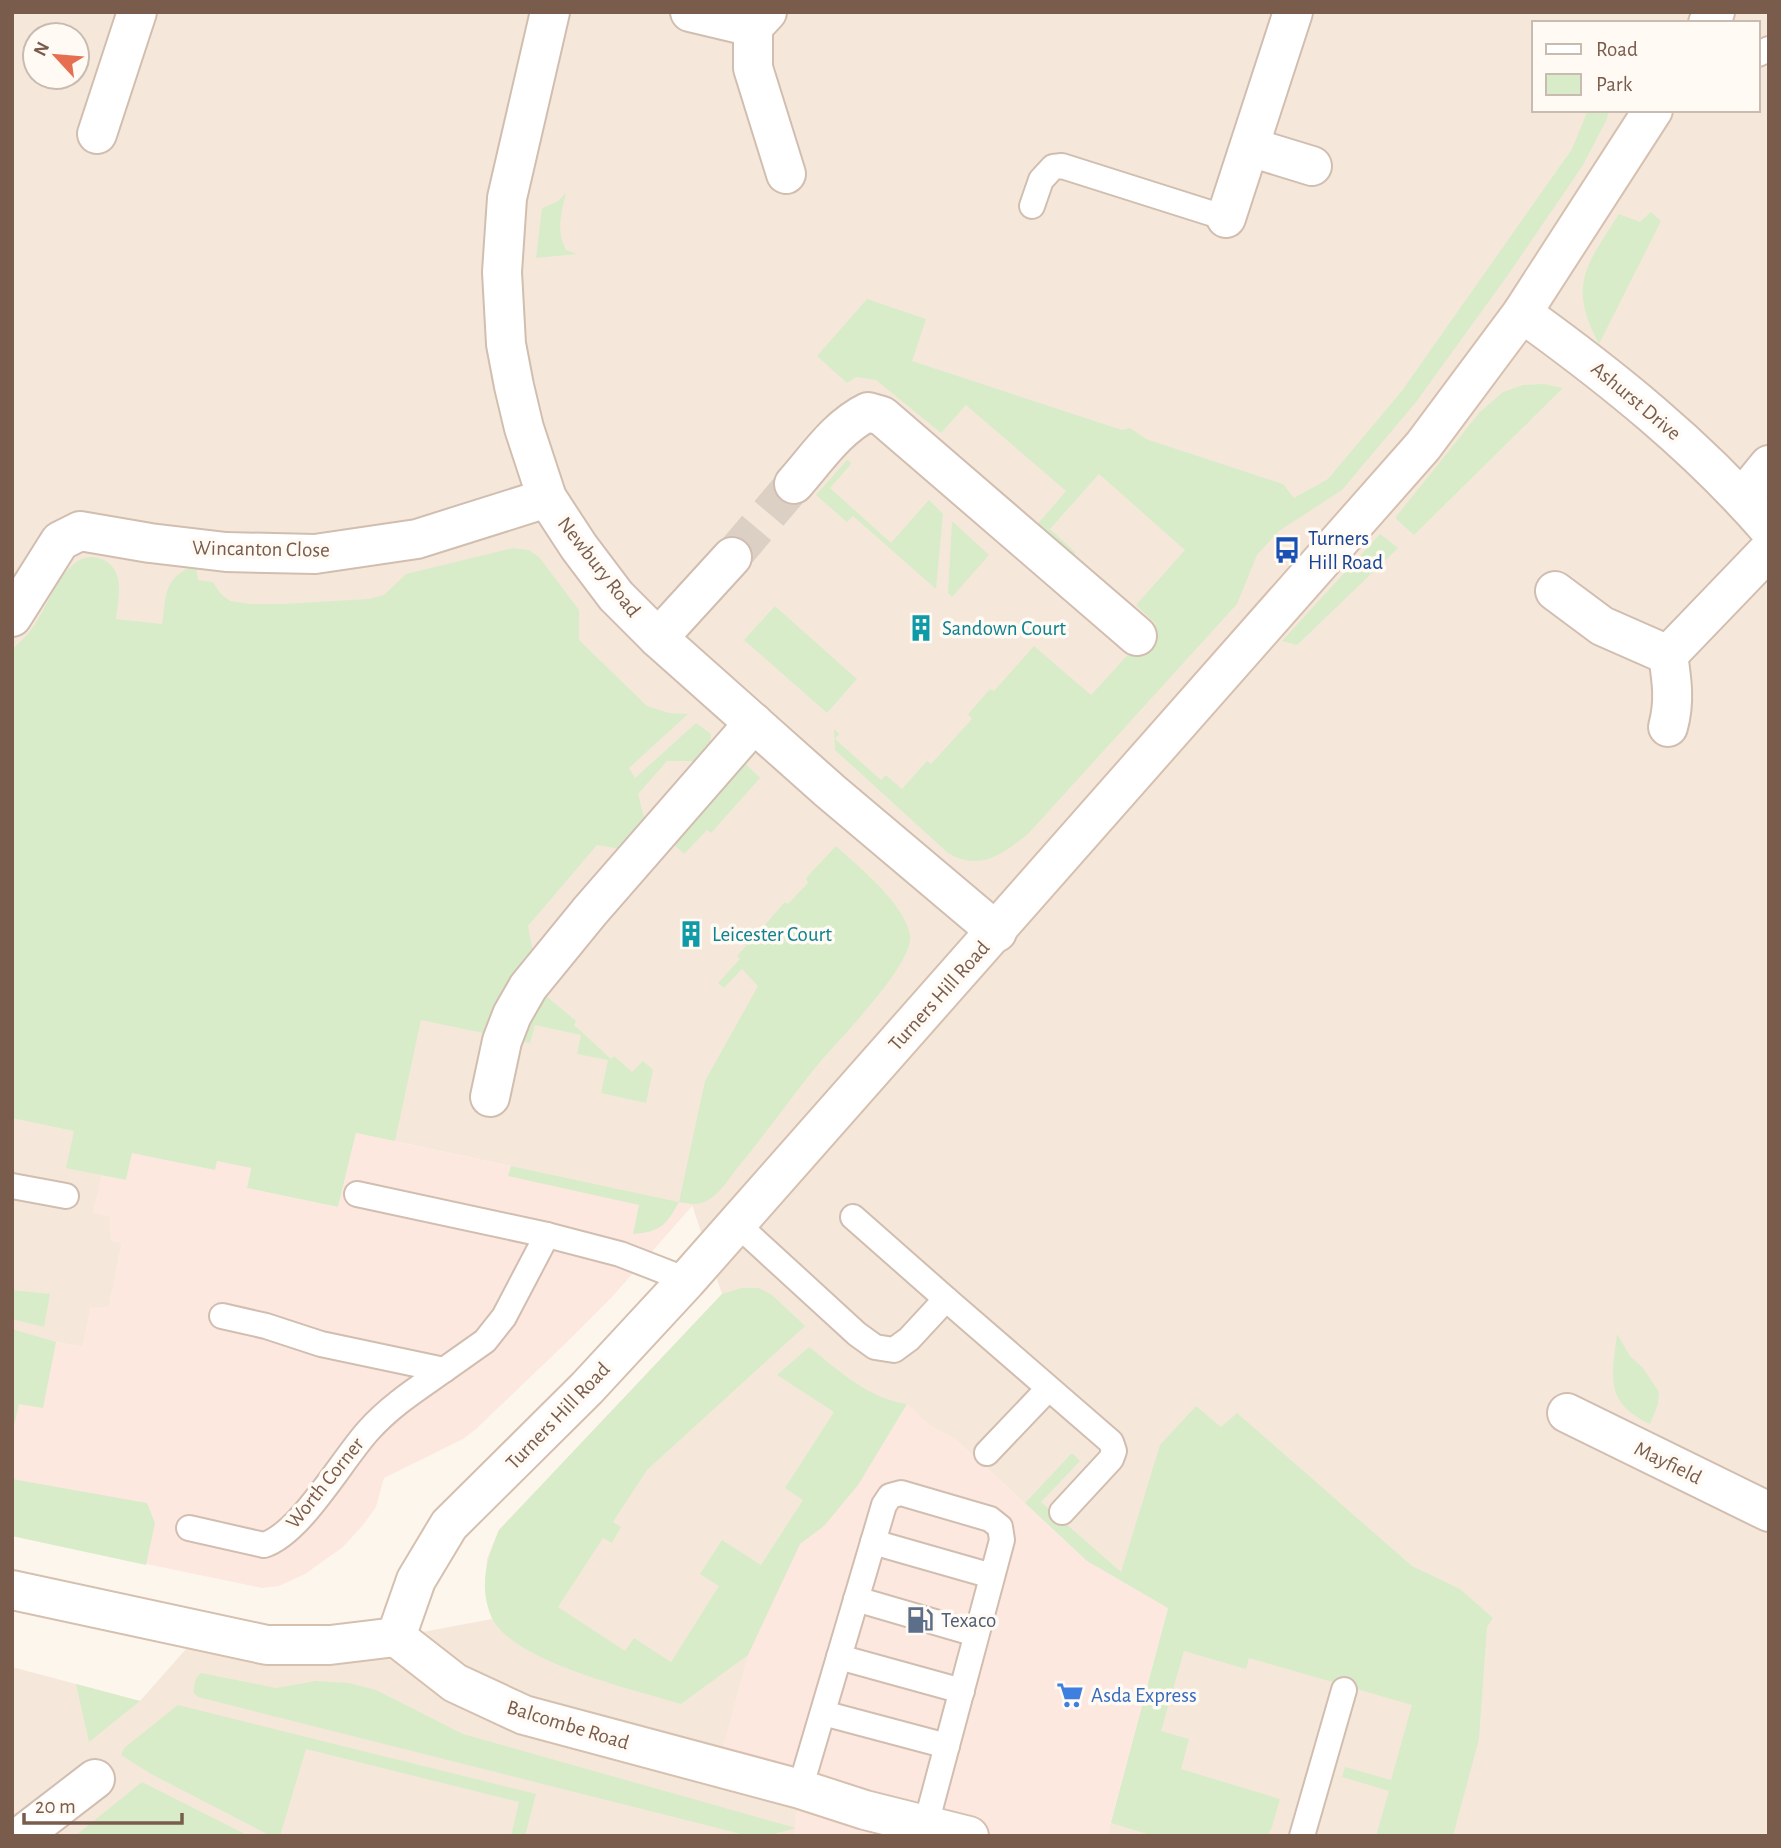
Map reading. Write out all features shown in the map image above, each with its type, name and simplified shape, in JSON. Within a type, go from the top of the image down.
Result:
[{"type":"street","points":[[97,134],[137,12]]},
{"type":"street","name":"Newbury Road","points":[[550,12],[507,198],[502,272],[506,344],[514,386],[524,428],[547,498],[579,547],[617,596],[658,638],[830,791],[997,932]]},
{"type":"street","points":[[690,12],[760,20],[753,68],[786,174]]},
{"type":"street","points":[[1226,218],[1293,12]]},
{"type":"street","name":"Turners Hill Road","points":[[396,1637],[416,1580],[449,1525],[587,1388],[687,1280],[997,932],[1423,446],[1522,313],[1652,112]]},
{"type":"street","points":[[1250,147],[1311,166]]},
{"type":"street","name":"Ashurst Drive","points":[[1522,313],[1594,365],[1708,463],[1769,529]]},
{"type":"street","points":[[794,484],[843,428],[868,412],[882,416],[1137,636]]},
{"type":"street","points":[[1742,498],[1769,465]]},
{"type":"street","name":"Wincanton Close","points":[[12,617],[60,541],[80,531],[226,552],[315,554],[418,540],[547,498]]},
{"type":"street","points":[[1668,655],[1769,550]]},
{"type":"street","points":[[658,638],[732,557]]},
{"type":"street","points":[[1555,591],[1602,625],[1668,655]]},
{"type":"street","points":[[1668,655],[1673,684],[1673,709],[1668,727]]},
{"type":"street","points":[[490,1097],[502,1041],[512,1014],[544,965],[754,723]]},
{"type":"street","name":"Mayfield","points":[[1567,1413],[1769,1512]]},
{"type":"street","points":[[12,1590],[267,1645],[330,1645],[396,1637]]},
{"type":"street","name":"Balcombe Road","points":[[396,1637],[455,1683],[524,1715],[800,1789],[865,1810],[969,1836]]},
{"type":"street","points":[[21,1836],[95,1779]]},
{"type":"lane","points":[[1032,206],[1041,180],[1053,167],[1062,166],[1226,218]]},
{"type":"lane","points":[[12,1186],[66,1196]]},
{"type":"lane","points":[[357,1194],[547,1235],[620,1254],[687,1280]]},
{"type":"lane","points":[[853,1216],[1111,1443],[1114,1451],[1111,1459],[1062,1512]]},
{"type":"lane","points":[[737,1224],[857,1334],[875,1347],[894,1350],[909,1339],[946,1299]]},
{"type":"lane","name":"Worth Corner","points":[[189,1528],[264,1545],[276,1541],[303,1514],[367,1431],[388,1411],[485,1342],[504,1317],[547,1235]]},
{"type":"lane","points":[[222,1316],[266,1326],[321,1344],[444,1370]]},
{"type":"lane","points":[[987,1453],[1048,1389]]},
{"type":"lane","points":[[800,1789],[884,1505],[890,1496],[901,1493],[990,1519],[1000,1527],[1002,1540],[926,1824]]},
{"type":"lane","points":[[873,1542],[992,1576]]},
{"type":"lane","points":[[856,1600],[976,1634]]},
{"type":"lane","points":[[839,1657],[961,1690]]},
{"type":"lane","points":[[1302,1836],[1344,1690]]},
{"type":"lane","points":[[823,1713],[947,1746]]},
{"type":"shaded area","points":[[12,12],[1769,12],[1769,1836],[1107,1836],[1168,1608],[1087,1561],[955,1439],[930,1426],[907,1405],[800,1789],[794,1836],[12,1836],[12,1667],[140,1701],[201,1632],[396,1637],[492,1619],[485,1589],[487,1559],[499,1530],[722,1294],[692,1205],[356,1133],[102,1175],[94,1212],[110,1216],[111,1240],[122,1243],[109,1307],[91,1307],[83,1347],[12,1334]]},
{"type":"shaded area","points":[[356,1133],[693,1205],[612,1297],[476,1429],[463,1439],[384,1478],[376,1507],[363,1525],[343,1547],[305,1574],[279,1586],[262,1588],[12,1536],[12,1334],[83,1347],[91,1307],[109,1307],[122,1243],[111,1241],[110,1216],[93,1212],[102,1175],[126,1179],[132,1153],[214,1169],[217,1161],[251,1167],[247,1188],[338,1207]]},
{"type":"shaded area","points":[[907,1404],[930,1426],[955,1439],[1087,1561],[1168,1607],[1107,1836],[794,1836],[800,1789],[717,1769],[748,1655],[800,1544],[824,1526],[858,1485]]},
{"type":"green space","points":[[1587,112],[1609,112],[1583,165],[1416,402],[1342,490],[1279,531],[1257,555],[1237,604],[1028,834],[1000,854],[981,861],[970,861],[948,853],[835,750],[834,729],[839,734],[835,739],[881,780],[886,775],[902,789],[927,761],[931,764],[972,719],[968,714],[990,689],[994,691],[1034,646],[1091,695],[1156,624],[1136,605],[1185,550],[1099,474],[1050,529],[1075,552],[1075,556],[1071,557],[1036,526],[1066,491],[966,405],[941,433],[876,380],[856,377],[847,383],[817,356],[867,299],[926,319],[912,361],[1122,430],[1130,428],[1146,439],[1283,484],[1294,498],[1328,479],[1401,392],[1572,149]]},
{"type":"green space","points":[[566,193],[561,215],[561,236],[566,250],[577,254],[536,258],[542,208],[557,202]]},
{"type":"green space","points":[[1651,212],[1661,221],[1599,344],[1584,306],[1583,290],[1590,262],[1619,214],[1640,222]]},
{"type":"green space","points":[[1544,384],[1563,388],[1414,535],[1395,518],[1480,412],[1503,392],[1523,385]]},
{"type":"green space","points":[[847,460],[851,464],[830,488],[891,543],[929,500],[943,514],[936,589],[853,516],[847,522],[816,495]]},
{"type":"green space","points":[[952,521],[989,555],[952,597],[948,593]]},
{"type":"green space","points":[[1380,534],[1398,548],[1297,645],[1282,641]]},
{"type":"green space","points":[[513,548],[529,550],[539,557],[579,610],[579,640],[647,706],[669,713],[688,714],[629,768],[635,778],[696,723],[711,734],[710,746],[698,761],[667,761],[638,794],[645,821],[620,849],[597,845],[528,926],[533,952],[499,1000],[483,1033],[421,1020],[395,1141],[356,1133],[338,1207],[247,1188],[251,1168],[217,1161],[215,1170],[132,1153],[126,1180],[66,1168],[74,1131],[12,1118],[12,650],[38,620],[60,580],[79,560],[91,557],[104,560],[111,565],[118,578],[116,619],[162,624],[166,596],[172,581],[177,575],[196,565],[198,580],[213,582],[220,593],[230,601],[282,604],[369,599],[384,595],[406,574]]},
{"type":"green space","points":[[775,606],[857,679],[827,713],[744,640]]},
{"type":"green space","points":[[743,761],[760,778],[711,833],[707,830],[684,854],[669,840]]},
{"type":"green space","points":[[836,846],[880,887],[899,911],[910,935],[908,948],[888,983],[816,1067],[722,1188],[703,1203],[679,1202],[705,1081],[758,986],[742,969],[724,988],[718,983],[740,959],[737,956],[785,902],[788,904],[808,883],[806,878]]},
{"type":"green space","points":[[546,996],[576,1021],[574,1025],[611,1059],[614,1056],[632,1072],[643,1061],[653,1070],[646,1103],[601,1093],[608,1060],[577,1054],[581,1035],[535,1025],[530,1043],[520,1041],[526,1021]]},
{"type":"green space","points":[[511,1166],[679,1202],[662,1226],[633,1234],[639,1205],[508,1176]]},
{"type":"green space","points":[[741,1288],[759,1288],[772,1295],[805,1326],[647,1470],[613,1522],[621,1527],[612,1543],[603,1538],[558,1607],[625,1651],[634,1638],[671,1662],[719,1586],[700,1574],[722,1540],[761,1565],[803,1500],[785,1488],[834,1412],[777,1375],[809,1347],[867,1390],[907,1404],[858,1485],[824,1526],[800,1544],[748,1655],[681,1704],[578,1672],[524,1648],[504,1634],[492,1618],[488,1606],[486,1573],[499,1530],[722,1294]]},
{"type":"green space","points":[[12,1290],[50,1294],[44,1327],[12,1319]]},
{"type":"green space","points":[[12,1329],[56,1342],[43,1408],[19,1404],[12,1434]]},
{"type":"green space","points":[[1617,1334],[1630,1356],[1643,1368],[1659,1392],[1658,1404],[1650,1424],[1625,1407],[1614,1387]]},
{"type":"green space","points":[[1196,1406],[1221,1427],[1237,1413],[1412,1566],[1460,1589],[1493,1618],[1487,1627],[1479,1739],[1453,1836],[1376,1836],[1389,1791],[1342,1777],[1345,1767],[1391,1780],[1412,1705],[1249,1658],[1246,1669],[1184,1651],[1161,1731],[1189,1739],[1181,1769],[1280,1799],[1272,1827],[1267,1836],[1154,1836],[1111,1823],[1168,1608],[1087,1561],[1025,1503],[1072,1453],[1080,1461],[1041,1502],[1121,1572],[1160,1445]]},
{"type":"green space","points":[[12,1479],[147,1503],[155,1523],[146,1565],[12,1536]]},
{"type":"green space","points":[[201,1673],[276,1688],[316,1681],[349,1683],[376,1690],[463,1734],[796,1828],[770,1835],[745,1835],[198,1697],[193,1692],[196,1678]]},
{"type":"green space","points":[[76,1684],[140,1701],[89,1742]]},
{"type":"green space","points":[[178,1705],[536,1794],[525,1836],[511,1836],[519,1802],[306,1749],[280,1836],[271,1836],[151,1774],[121,1755],[124,1748]]},
{"type":"green space","points":[[142,1782],[249,1836],[75,1836]]},
{"type":"tunnel","points":[[732,557],[794,484]]},
{"type":"place","name":"Turners Hill Road","points":[[1287,550]]},
{"type":"place","name":"Sandown Court","points":[[921,628]]},
{"type":"place","name":"Leicester Court","points":[[691,934]]},
{"type":"place","name":"Texaco","points":[[920,1620]]},
{"type":"place","name":"Asda Express","points":[[1070,1695]]}]
